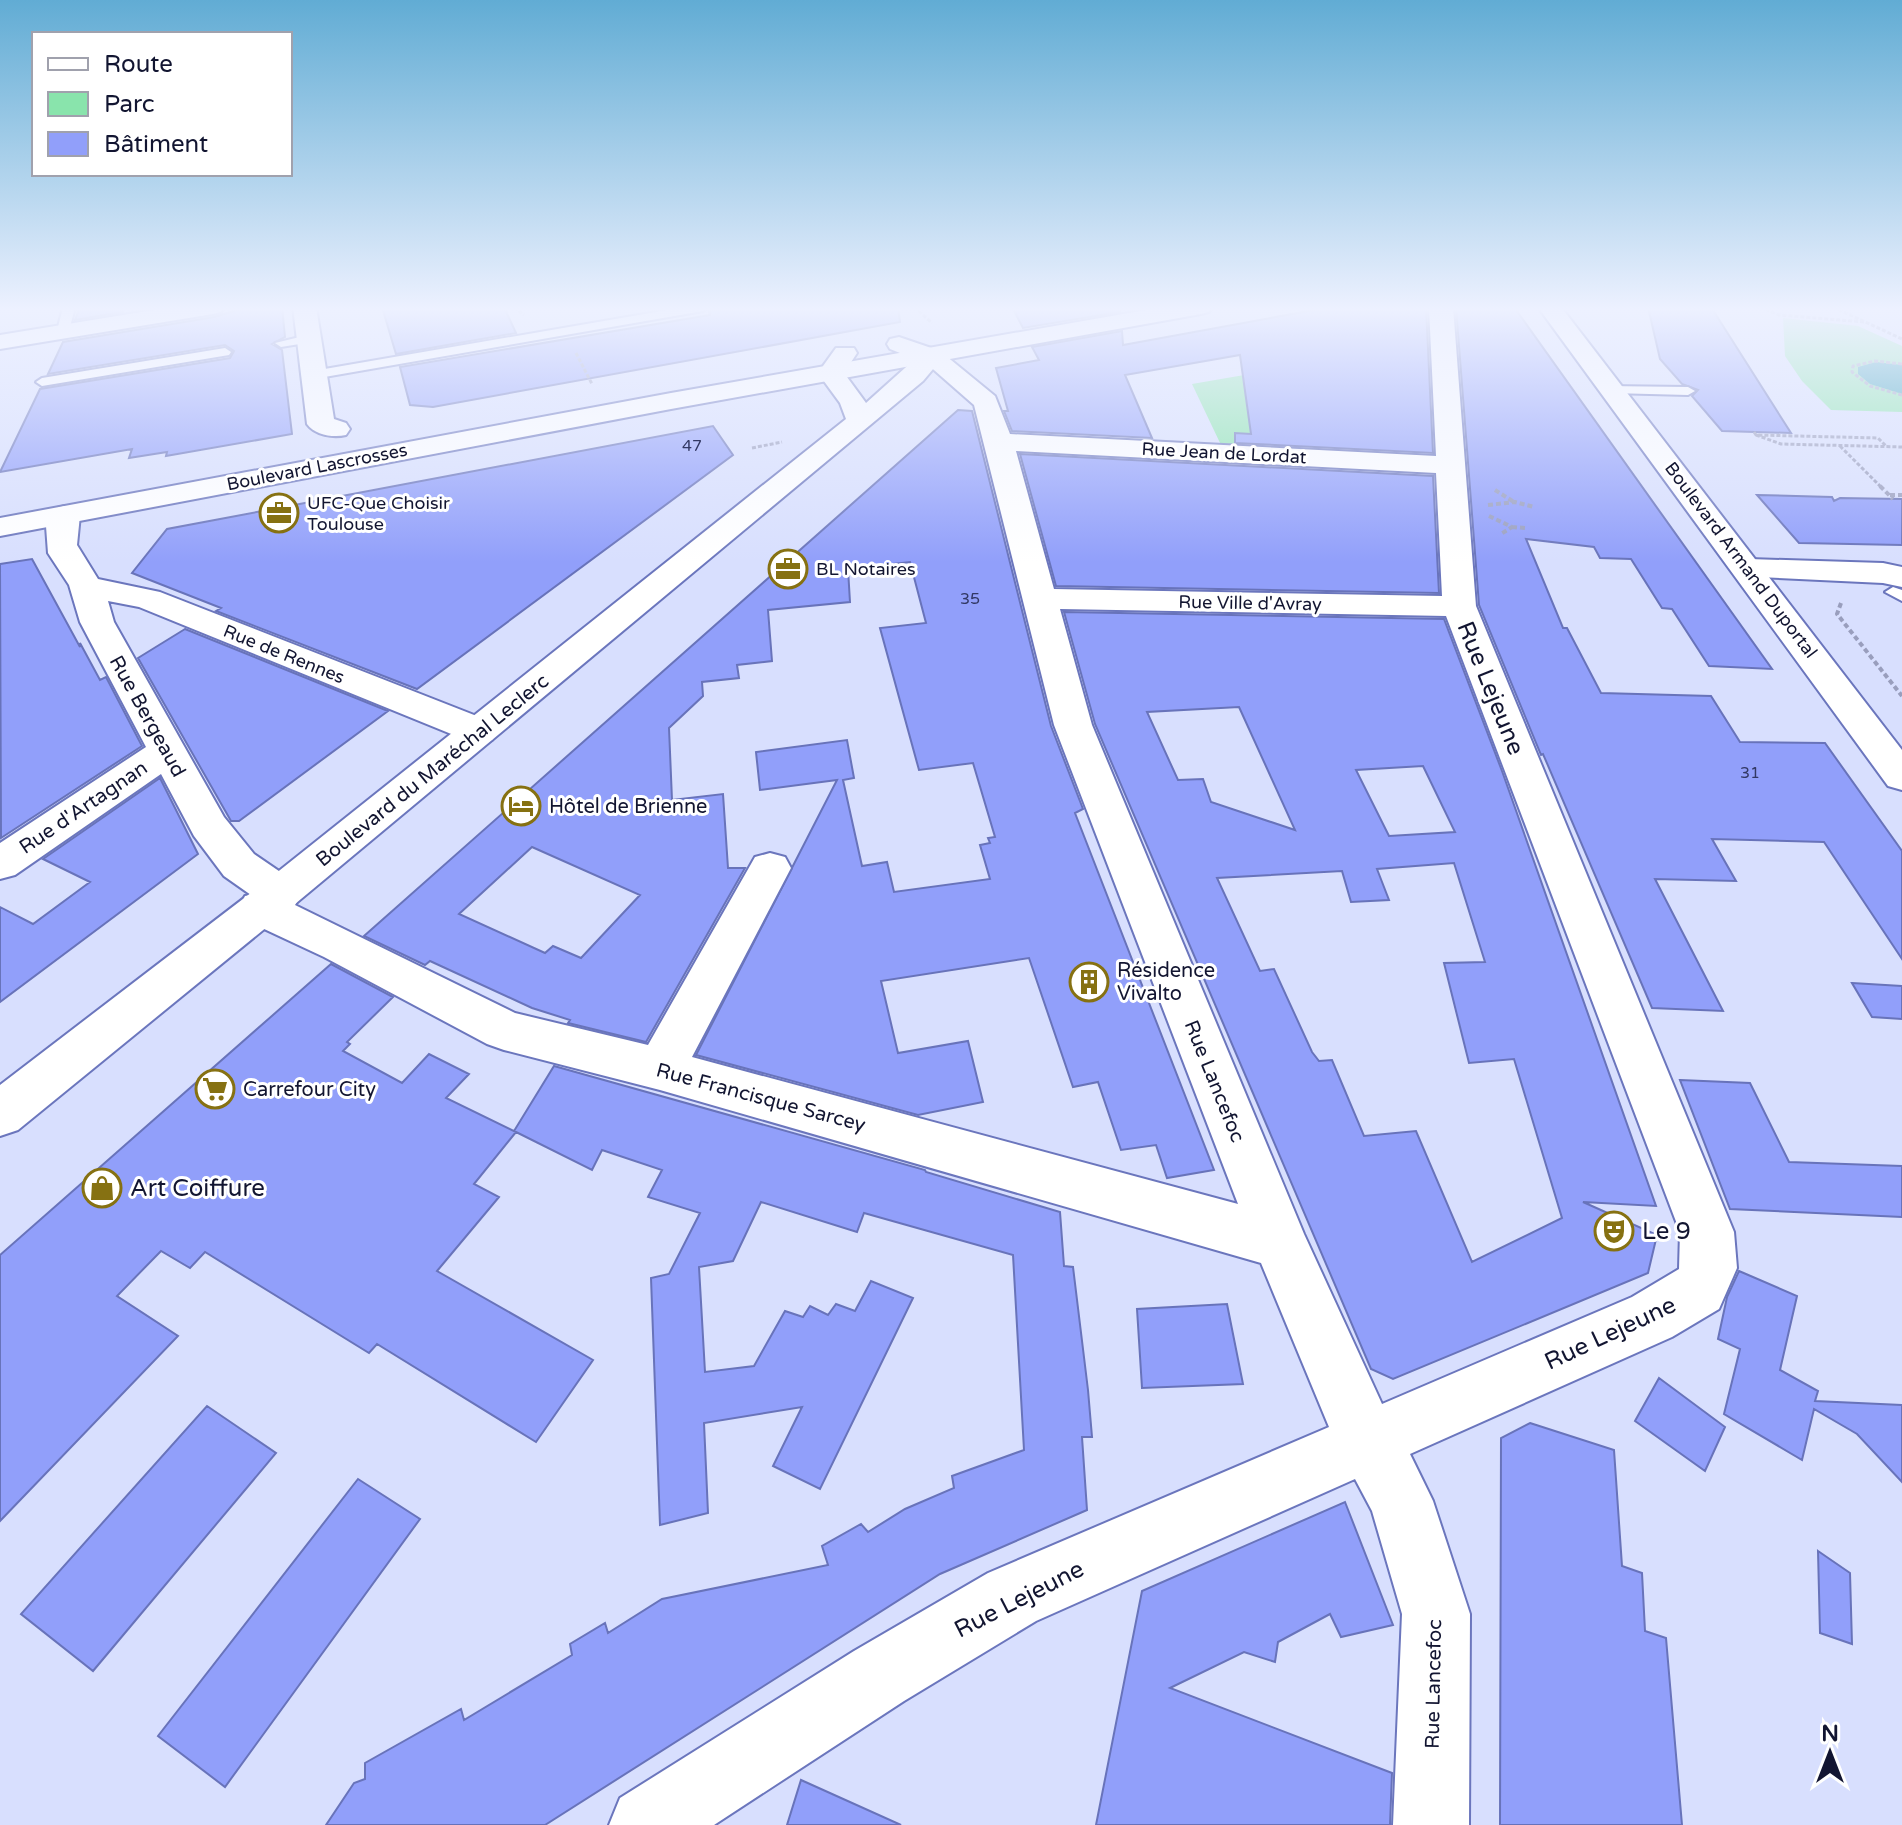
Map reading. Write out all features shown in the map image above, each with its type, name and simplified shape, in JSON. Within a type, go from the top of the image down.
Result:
[{"type":"street","points":[[328,392],[336,412]]},
{"type":"street","points":[[334,392],[336,412]]},
{"type":"street","name":"Boulevard Lascrosses","points":[[0,508],[336,412],[539,392]]},
{"type":"street","points":[[849,392],[860,420]]},
{"type":"street","name":"Boulevard du Maréchal Leclerc","points":[[0,1114],[270,900],[894,392]]},
{"type":"street","name":"Rue Lancefoc","points":[[976,392],[986,402],[999,442],[1073,725],[1280,1242],[1353,1411],[1401,1501],[1436,1614],[1431,1825]]},
{"type":"street","name":"Rue Lejeune","points":[[647,1825],[879,1676],[1012,1597],[1370,1443],[1652,1317],[1699,1289],[1709,1268],[1707,1232],[1459,606],[1465,487],[1452,392]]},
{"type":"street","name":"Boulevard Armand Duportal","points":[[1613,392],[1902,777]]},
{"type":"street","name":"Boulevard Lascrosses","points":[[0,527],[65,515],[336,412]]},
{"type":"street","name":"Rue Jean de Lordat","points":[[999,442],[1465,487]]},
{"type":"street","name":"Rue Bergeaud","points":[[65,515],[59,531],[60,542],[69,563],[86,587],[97,622],[209,826],[270,900]]},
{"type":"street","points":[[1756,579],[1900,588]]},
{"type":"street","name":"Rue de Rennes","points":[[86,587],[148,599],[479,731]]},
{"type":"street","name":"Rue Ville d'Avray","points":[[1041,599],[1459,606]]},
{"type":"street","name":"Rue d'Artagnan","points":[[0,864],[167,751]]},
{"type":"street","points":[[660,1069],[770,868]]},
{"type":"street","name":"Rue Francisque Sarcey","points":[[270,900],[340,945],[504,1030],[660,1069],[1280,1242]]},
{"type":"lane","points":[[336,412],[405,392]]},
{"type":"path","points":[[1887,446],[1878,438],[1755,434],[1781,444],[1902,447]]},
{"type":"path","points":[[1839,445],[1891,497],[1902,495]]},
{"type":"path","points":[[1465,487],[1470,507],[1515,502]]},
{"type":"path","points":[[1465,487],[1534,507]]},
{"type":"path","points":[[1512,527],[1525,528]]},
{"type":"path","points":[[1841,603],[1837,614],[1902,696]]},
{"type":"green space","points":[[1196,392],[1247,392],[1251,434],[1235,433],[1236,446],[1221,445]]},
{"type":"green space","points":[[1813,392],[1902,392],[1902,412],[1831,410]]},
{"type":"building","points":[[38,392],[287,392],[292,434],[166,456],[167,452],[129,458],[132,449],[0,472]]},
{"type":"building","points":[[407,392],[514,392],[433,407],[410,405]]},
{"type":"building","points":[[1003,392],[1132,392],[1152,438],[1012,431],[1004,411],[1008,411]]},
{"type":"building","points":[[1245,392],[1430,392],[1433,453],[1235,443],[1235,433],[1251,434]]},
{"type":"building","points":[[1463,392],[1575,392],[1772,669],[1709,666],[1672,609],[1662,608],[1631,559],[1600,558],[1594,547],[1526,539],[1563,628],[1567,628],[1601,693],[1711,696],[1740,742],[1825,743],[1902,851],[1902,959],[1824,842],[1712,839],[1736,881],[1655,879],[1723,1011],[1652,1008],[1479,605]]},
{"type":"building","points":[[1696,392],[1765,392],[1791,433],[1722,431],[1692,396]]},
{"type":"building","points":[[958,410],[972,411],[1051,726],[1083,809],[1075,813],[1214,1170],[1167,1178],[1156,1145],[1121,1150],[1098,1082],[1073,1087],[1029,958],[881,981],[898,1053],[968,1041],[983,1102],[918,1115],[696,1055],[837,780],[760,790],[756,752],[847,740],[854,778],[843,780],[862,866],[887,862],[894,892],[990,879],[980,845],[990,843],[988,838],[995,837],[973,763],[919,770],[880,628],[926,623],[910,562],[848,569],[850,602],[768,610],[772,661],[737,665],[739,678],[702,682],[703,696],[669,728],[672,800],[723,794],[728,868],[745,868],[646,1042],[568,1023],[570,1020],[532,1008],[430,961],[425,965],[364,936]],"holes":[[[532,847],[640,895],[581,958],[553,946],[545,953],[459,914]]]},
{"type":"building","points":[[713,426],[733,455],[417,689],[216,611],[221,608],[132,573],[167,529]]},
{"type":"building","points":[[1020,454],[1433,476],[1439,593],[1056,586]]},
{"type":"building","points":[[1757,495],[1832,497],[1834,501],[1840,498],[1902,499],[1902,545],[1799,543]]},
{"type":"building","points":[[32,559],[100,680],[106,677],[142,746],[1,838],[0,564]]},
{"type":"building","points":[[1064,612],[1444,619],[1502,771],[1656,1206],[1583,1202],[1657,1235],[1648,1273],[1393,1379],[1371,1369],[1095,724]],"holes":[[[1239,707],[1295,830],[1211,802],[1203,779],[1178,780],[1147,712]],[[1423,766],[1455,832],[1389,836],[1356,770]],[[1454,863],[1485,962],[1444,963],[1469,1063],[1514,1059],[1562,1218],[1472,1262],[1416,1131],[1364,1136],[1332,1060],[1319,1061],[1312,1052],[1274,969],[1260,971],[1217,878],[1342,871],[1351,902],[1389,900],[1377,869]]]},
{"type":"building","points":[[185,629],[388,711],[239,821],[231,821],[138,658]]},
{"type":"building","points":[[160,778],[198,854],[0,1002],[0,907],[33,924],[90,882],[43,859]]},
{"type":"building","points":[[331,964],[393,997],[347,1042],[350,1044],[343,1051],[402,1083],[429,1054],[469,1074],[446,1098],[516,1132],[474,1184],[499,1197],[437,1271],[593,1360],[536,1442],[377,1344],[369,1353],[205,1252],[190,1268],[161,1251],[117,1296],[178,1336],[0,1521],[0,1255]]},
{"type":"building","points":[[1852,983],[1902,986],[1902,1019],[1872,1017]]},
{"type":"building","points":[[554,1066],[925,1170],[1060,1212],[1064,1266],[1073,1267],[1088,1390],[1092,1437],[1082,1437],[1087,1510],[940,1574],[545,1825],[326,1825],[354,1783],[365,1779],[365,1763],[461,1709],[464,1720],[572,1655],[570,1644],[605,1623],[608,1633],[662,1599],[828,1565],[822,1546],[861,1524],[868,1532],[905,1509],[954,1488],[952,1476],[1024,1450],[1013,1255],[864,1213],[857,1232],[761,1202],[733,1261],[699,1267],[705,1372],[754,1366],[785,1311],[803,1317],[810,1306],[828,1315],[836,1304],[855,1311],[871,1281],[913,1298],[820,1489],[773,1466],[802,1407],[704,1423],[708,1513],[660,1525],[651,1278],[669,1274],[700,1213],[648,1197],[662,1170],[602,1150],[592,1170],[514,1131]]},
{"type":"building","points":[[1680,1080],[1750,1083],[1789,1162],[1902,1166],[1902,1217],[1730,1209]]},
{"type":"building","points":[[1739,1271],[1797,1296],[1780,1370],[1818,1391],[1815,1401],[1902,1405],[1902,1482],[1857,1434],[1814,1409],[1802,1460],[1724,1414],[1740,1349],[1718,1339],[1727,1297]]},
{"type":"building","points":[[1227,1304],[1243,1384],[1142,1388],[1137,1309]]},
{"type":"building","points":[[1659,1378],[1725,1427],[1705,1471],[1635,1421]]},
{"type":"building","points":[[207,1406],[276,1453],[93,1671],[21,1614]]},
{"type":"building","points":[[1530,1423],[1614,1450],[1622,1566],[1642,1573],[1645,1631],[1666,1638],[1682,1825],[1500,1825],[1501,1438]]},
{"type":"building","points":[[358,1479],[420,1519],[225,1787],[158,1736]]},
{"type":"building","points":[[1345,1502],[1393,1625],[1341,1637],[1330,1614],[1278,1642],[1275,1662],[1244,1652],[1170,1688],[1392,1773],[1390,1825],[1096,1825],[1142,1591]]},
{"type":"building","points":[[1818,1551],[1850,1573],[1852,1644],[1820,1633]]},
{"type":"building","points":[[801,1780],[901,1825],[787,1825]]},
{"type":"place","name":"UFC-Que Choisir Toulouse","points":[[279,513]]},
{"type":"place","name":"BL Notaires","points":[[788,569]]},
{"type":"place","name":"Hôtel de Brienne","points":[[521,806]]},
{"type":"place","name":"Résidence Vivalto","points":[[1089,982]]},
{"type":"place","name":"Carrefour City","points":[[215,1089]]},
{"type":"place","name":"Art Coiffure","points":[[102,1188]]},
{"type":"place","name":"Le 9","points":[[1614,1231]]}]
